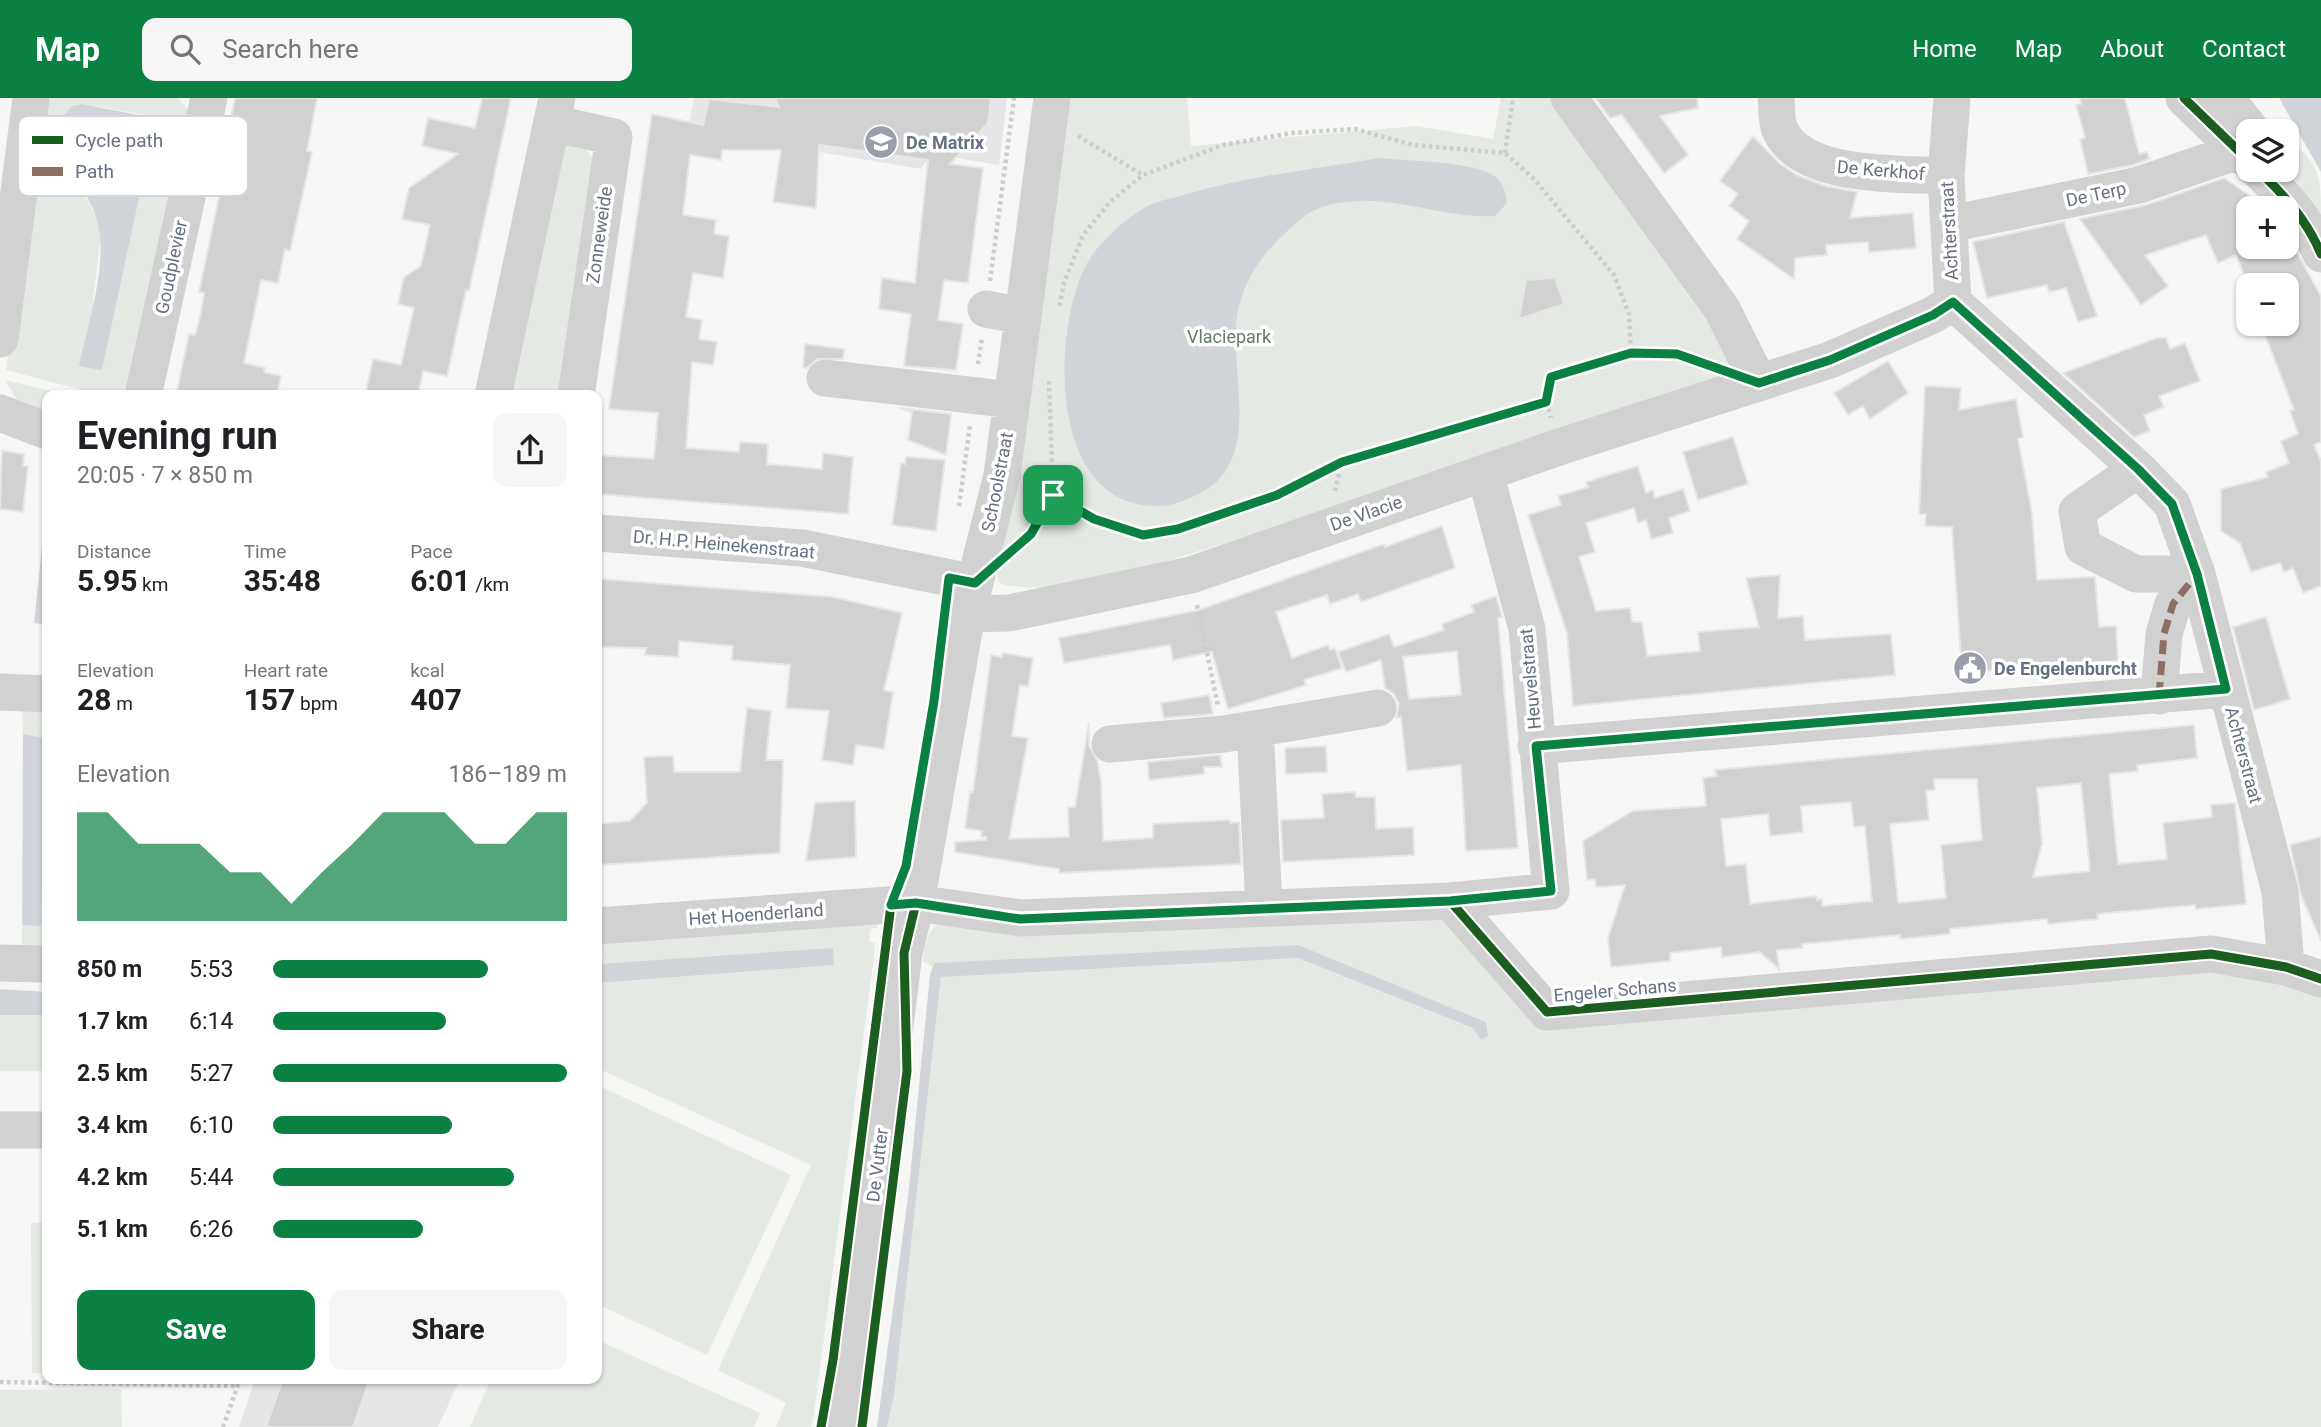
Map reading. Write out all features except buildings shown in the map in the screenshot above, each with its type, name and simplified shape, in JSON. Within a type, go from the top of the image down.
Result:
[{"type":"street","points":[[21,116],[31,98]]},
{"type":"street","name":"Goudplevier","points":[[205,116],[209,98]]},
{"type":"street","points":[[1569,98],[1722,309],[1759,383]]},
{"type":"street","name":"De Kerkhof","points":[[1776,98],[1779,129],[1795,152],[1834,168],[1946,176]]},
{"type":"street","name":"Achterstraat","points":[[1952,98],[1946,176],[1953,302],[2138,469],[2172,504],[2197,574],[2280,891],[2286,967]]},
{"type":"street","points":[[2184,98],[2236,142]]},
{"type":"street","points":[[2226,98],[2236,122]]},
{"type":"street","name":"Schoolstraat","points":[[916,903],[971,599],[1002,475],[1012,400],[1040,318],[1050,108]]},
{"type":"street","name":"Zonneweide","points":[[494,390],[554,111],[614,137],[577,390]]},
{"type":"street","points":[[0,338],[12,133]]},
{"type":"street","name":"De Terp","points":[[1950,224],[2138,185],[2236,157]]},
{"type":"street","points":[[2282,183],[2313,234],[2321,254]]},
{"type":"street","name":"Goudplevier","points":[[144,390],[187,196]]},
{"type":"street","name":"De Vlacie","points":[[971,599],[1009,612],[1191,575],[1485,472],[1830,360],[1933,315],[1953,302]]},
{"type":"street","points":[[986,309],[1040,318]]},
{"type":"street","points":[[825,378],[1012,400]]},
{"type":"street","points":[[0,413],[42,429]]},
{"type":"street","points":[[2138,469],[2077,511],[2083,547],[2136,574],[2197,574]]},
{"type":"street","name":"Heuvelstraat","points":[[1450,901],[1551,891],[1527,629],[1485,472]]},
{"type":"street","name":"Dr. H.P. Heinekenstraat","points":[[602,533],[803,548],[971,599]]},
{"type":"street","points":[[2159,696],[2164,634],[2173,604],[2197,574]]},
{"type":"street","points":[[1536,746],[2226,689]]},
{"type":"street","points":[[0,692],[42,694]]},
{"type":"street","points":[[1110,744],[1240,731],[1378,708]]},
{"type":"street","points":[[1240,731],[1264,907]]},
{"type":"street","points":[[916,903],[1020,919],[1450,901]]},
{"type":"street","name":"Engeler Schans","points":[[1450,901],[1546,1012],[2211,954],[2286,967],[2321,979]]},
{"type":"street","name":"Het Hoenderland","points":[[602,926],[916,903]]},
{"type":"street","name":"De Vutter","points":[[842,1427],[853,1364],[904,953],[916,903]]},
{"type":"street","points":[[0,964],[42,964]]},
{"type":"street","points":[[0,1130],[42,1130]]},
{"type":"path","points":[[958,514],[1014,98]]},
{"type":"path","points":[[1505,153],[1513,98]]},
{"type":"path","points":[[1050,108],[1143,175]]},
{"type":"path","points":[[1040,318],[1063,283],[1083,235],[1110,202],[1143,175],[1223,145],[1292,133],[1355,129],[1413,145],[1505,153],[1534,179],[1614,275],[1629,314],[1631,353]]},
{"type":"path","points":[[1053,495],[1094,519],[1143,535],[1178,529],[1277,495],[1342,462],[1546,402],[1551,377],[1631,353],[1677,354],[1713,367]]},
{"type":"path","points":[[1013,550],[1031,534],[1053,495],[1050,376]]},
{"type":"path","points":[[1191,575],[1240,731]]},
{"type":"path","points":[[0,1382],[42,1383]]},
{"type":"path","points":[[118,1384],[237,1386],[223,1427]]},
{"type":"shaded area","name":"De Matrix","points":[[694,98],[1007,98],[999,165],[931,154],[921,169],[688,130]]},
{"type":"shaded area","points":[[2279,98],[2321,98],[2321,172],[2299,133],[2299,119],[2291,119]]},
{"type":"shaded area","points":[[82,104],[143,116],[64,116],[72,106]]},
{"type":"shaded area","points":[[1379,158],[1454,164],[1482,170],[1499,180],[1507,203],[1495,216],[1473,216],[1364,201],[1342,202],[1320,208],[1305,216],[1260,260],[1241,299],[1236,333],[1240,411],[1238,436],[1232,459],[1220,478],[1199,494],[1175,504],[1160,506],[1124,500],[1097,480],[1079,451],[1068,414],[1065,374],[1067,334],[1074,298],[1085,267],[1104,241],[1130,217],[1162,201],[1258,178]]},
{"type":"shaded area","points":[[86,196],[139,196],[102,370],[79,366],[96,291],[101,252],[100,234],[92,206]]},
{"type":"shaded area","points":[[42,547],[42,624],[34,623]]},
{"type":"shaded area","points":[[23,734],[42,737],[42,879],[41,926],[22,925]]},
{"type":"shaded area","points":[[1298,945],[1486,1022],[1488,1036],[1481,1040],[1473,1028],[1298,958],[941,977],[894,1396],[887,1427],[877,1427],[908,1197],[930,975],[934,963]]},
{"type":"shaded area","points":[[833,948],[834,965],[602,983],[602,964]]},
{"type":"shaded area","points":[[0,989],[42,992],[42,1015],[0,1015]]},
{"type":"shaded area","points":[[253,1384],[458,1384],[438,1427],[239,1427]]},
{"type":"green space","points":[[40,98],[178,98],[190,112],[189,116],[143,116],[82,104],[73,106],[72,116],[38,116]]},
{"type":"green space","name":"Vlaciepark","points":[[1065,98],[1187,98],[1191,146],[1417,126],[1493,139],[1501,98],[1558,98],[1749,379],[1113,578],[1043,587],[1000,584],[996,573]]},
{"type":"green space","points":[[564,138],[579,140],[600,168],[566,390],[508,390]]},
{"type":"green space","points":[[2299,148],[2317,172],[2321,220],[2297,182],[2299,182]]},
{"type":"green space","points":[[28,196],[84,196],[95,214],[101,235],[93,299],[101,370],[139,196],[173,196],[135,390],[82,390],[6,370]]},
{"type":"green space","points":[[5,380],[48,390],[42,390],[42,418],[23,411]]},
{"type":"green space","points":[[22,695],[42,696],[42,737],[23,734]]},
{"type":"green space","points":[[42,878],[42,946],[22,945],[22,925],[41,925]]},
{"type":"green space","points":[[1429,914],[1442,920],[1532,1018],[2189,968],[2321,988],[2321,1427],[887,1427],[894,1396],[941,977],[1298,958],[1473,1028],[1480,1035],[1486,1022],[1298,946],[934,963],[933,967],[923,961],[928,938],[937,925],[942,921]]},
{"type":"green space","points":[[878,919],[877,928],[870,929],[869,941],[875,943],[873,964],[811,1427],[776,1427],[786,1403],[718,1370],[811,1165],[602,1070],[602,983],[833,965],[833,949],[602,964],[602,939]]},
{"type":"green space","points":[[0,1015],[42,1015],[42,1071],[0,1071]]},
{"type":"green space","points":[[602,1087],[791,1175],[707,1355],[602,1306]]},
{"type":"green space","points":[[42,1222],[42,1373],[32,1373],[31,1223]]},
{"type":"green space","points":[[602,1342],[760,1413],[754,1427],[470,1427],[489,1384],[602,1384]]},
{"type":"green space","points":[[121,1389],[122,1427],[0,1427],[0,1390]]},
{"type":"marked path","points":[[2159,696],[2164,634],[2173,604],[2197,574]]},
{"type":"cycle path","points":[[2184,98],[2236,148]]},
{"type":"cycle path","points":[[2270,182],[2309,230],[2321,254]]},
{"type":"cycle path","points":[[821,1427],[833,1360],[891,905],[916,903],[1021,918],[1450,901],[1547,1012],[2211,954],[2286,967],[2321,979]]},
{"type":"cycle path","points":[[862,1427],[907,1071],[904,953],[916,903]]},
{"type":"place","name":"De Matrix","points":[[881,142]]},
{"type":"place","name":"De Engelenburcht","points":[[1970,668]]},
{"type":"route","points":[[1953,302],[2138,469],[2172,504],[2197,574],[2226,689],[1536,746],[1551,891],[1450,901],[1020,919],[916,903],[891,905],[906,866],[934,701],[949,578],[975,583],[1031,534],[1053,495],[1094,519],[1143,535],[1178,529],[1277,495],[1342,462],[1546,402],[1551,377],[1631,353],[1677,354],[1759,383],[1830,360],[1933,315],[1953,302]]}]
